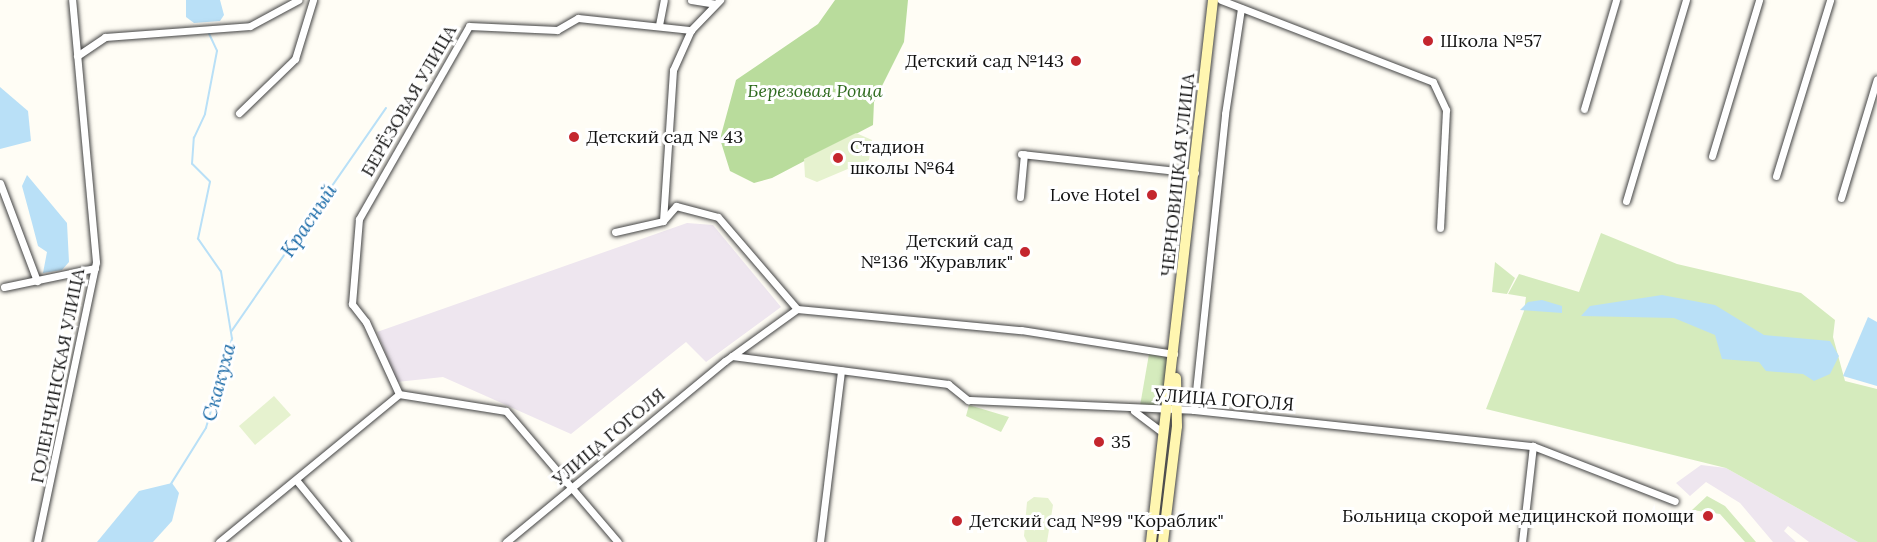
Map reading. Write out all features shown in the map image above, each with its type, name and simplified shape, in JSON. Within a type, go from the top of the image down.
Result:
[{"type":"main road","name":"ЧЕРНОВИЦКАЯ УЛИЦА","points":[[1163,542],[1176,354],[1214,0]]},
{"type":"main road","name":"ЧЕРНОВИЦКАЯ УЛИЦА","points":[[1151,542],[1163,433],[1171,409]]},
{"type":"street","name":"ГОЛЕНЧИНСКАЯ УЛИЦА","points":[[37,542],[95,268],[72,0]]},
{"type":"street","points":[[77,56],[105,37],[257,24],[298,0]]},
{"type":"street","points":[[239,113],[295,59],[313,0]]},
{"type":"street","points":[[664,0],[659,25],[691,30]]},
{"type":"street","points":[[691,0],[717,2]]},
{"type":"street","points":[[1221,0],[1433,81],[1446,110],[1440,228]]},
{"type":"street","points":[[1584,109],[1616,0]]},
{"type":"street","points":[[1626,201],[1686,0]]},
{"type":"street","points":[[1712,156],[1759,0]]},
{"type":"street","points":[[1776,176],[1830,0]]},
{"type":"street","points":[[663,220],[673,70],[691,30],[717,2]]},
{"type":"street","points":[[1194,410],[1225,114],[1241,8]]},
{"type":"street","name":"БЕРЁЗОВАЯ УЛИЦА","points":[[399,394],[369,337],[366,322],[352,304],[359,219],[469,26],[557,30],[578,18],[659,25]]},
{"type":"street","points":[[1841,198],[1877,80]]},
{"type":"street","points":[[1020,196],[1022,154],[1195,173]]},
{"type":"street","points":[[0,183],[37,281]]},
{"type":"street","points":[[615,232],[663,220],[676,206],[718,217],[797,309],[1021,330],[1176,354]]},
{"type":"street","points":[[4,287],[95,268]]},
{"type":"street","name":"УЛИЦА ГОГОЛЯ","points":[[506,542],[732,356],[797,309]]},
{"type":"street","name":"УЛИЦА ГОГОЛЯ","points":[[732,356],[948,384],[968,400],[1134,411],[1194,410],[1533,446],[1674,501]]},
{"type":"street","points":[[820,542],[841,370]]},
{"type":"street","points":[[219,542],[297,481],[399,394],[506,411],[573,486],[618,542]]},
{"type":"street","points":[[1134,411],[1163,433]]},
{"type":"street","points":[[1522,542],[1533,446]]},
{"type":"street","points":[[297,481],[347,542]]},
{"type":"shaded area","points":[[687,223],[713,225],[781,307],[706,362],[686,342],[571,434],[443,377],[397,382],[377,332]]},
{"type":"shaded area","points":[[1701,465],[1726,468],[1858,542],[1809,542],[1788,526],[1784,531],[1796,542],[1773,542],[1740,503],[1706,482],[1690,496],[1676,483]]},
{"type":"green space","name":"Березовая Роща","points":[[835,0],[908,0],[904,42],[874,102],[873,125],[772,178],[754,183],[730,171],[720,139],[736,80],[818,24]]},
{"type":"green space","name":"Стадион школы №64","points":[[856,133],[872,140],[869,160],[817,182],[805,177],[804,159]]},
{"type":"green space","points":[[1601,233],[1677,264],[1801,293],[1835,320],[1833,337],[1845,381],[1877,389],[1877,542],[1858,542],[1726,468],[1486,409],[1524,311],[1526,297],[1508,294],[1519,274],[1579,292]]},
{"type":"green space","points":[[1495,262],[1515,278],[1507,294],[1492,292]]},
{"type":"green space","points":[[1149,354],[1170,357],[1163,404],[1140,406]]},
{"type":"green space","points":[[274,396],[291,415],[255,445],[239,426]]},
{"type":"green space","points":[[969,405],[1009,417],[1001,432],[966,416]]},
{"type":"green space","points":[[1707,496],[1725,506],[1756,542],[1745,542],[1720,514],[1692,510]]},
{"type":"green space","points":[[1034,497],[1048,498],[1053,505],[1047,542],[1027,542],[1024,536],[1027,502]]},
{"type":"water","points":[[186,0],[220,0],[224,15],[220,21],[194,23],[186,17]]},
{"type":"water","points":[[0,87],[28,111],[31,141],[0,149]]},
{"type":"water","points":[[27,175],[67,223],[69,262],[62,270],[43,273],[47,252],[38,246],[22,186]]},
{"type":"water","points":[[1662,295],[1715,305],[1764,335],[1830,341],[1839,356],[1830,374],[1814,381],[1803,374],[1766,371],[1759,362],[1722,359],[1715,335],[1674,318],[1581,316],[1590,306]]},
{"type":"water","points":[[1542,300],[1562,306],[1562,313],[1520,310],[1528,302]]},
{"type":"water","points":[[1868,317],[1877,322],[1877,386],[1843,376]]},
{"type":"water","points":[[172,483],[179,493],[172,521],[153,542],[97,542],[139,491]]},
{"type":"waterway","name":"Скакуха","points":[[171,484],[206,428],[232,339],[221,272],[198,239],[210,182],[192,164],[194,138],[205,114],[217,51],[209,34]]},
{"type":"waterway","name":"Красный","points":[[231,332],[386,108]]},
{"type":"place","name":"Школа №57","points":[[1428,41]]},
{"type":"place","name":"Детский сад №143","points":[[1076,61]]},
{"type":"place","name":"Детский сад № 43","points":[[574,137]]},
{"type":"place","name":"Стадион школы №64","points":[[838,158]]},
{"type":"place","name":"Love Hotel","points":[[1152,195]]},
{"type":"place","name":"Детский сад №136 \"Журавлик\"","points":[[1025,252]]},
{"type":"place","name":"35","points":[[1099,442]]},
{"type":"place","name":"Больница скорой медицинской помощи","points":[[1708,516]]},
{"type":"place","name":"Детский сад №99 \"Кораблик\"","points":[[957,521]]}]
